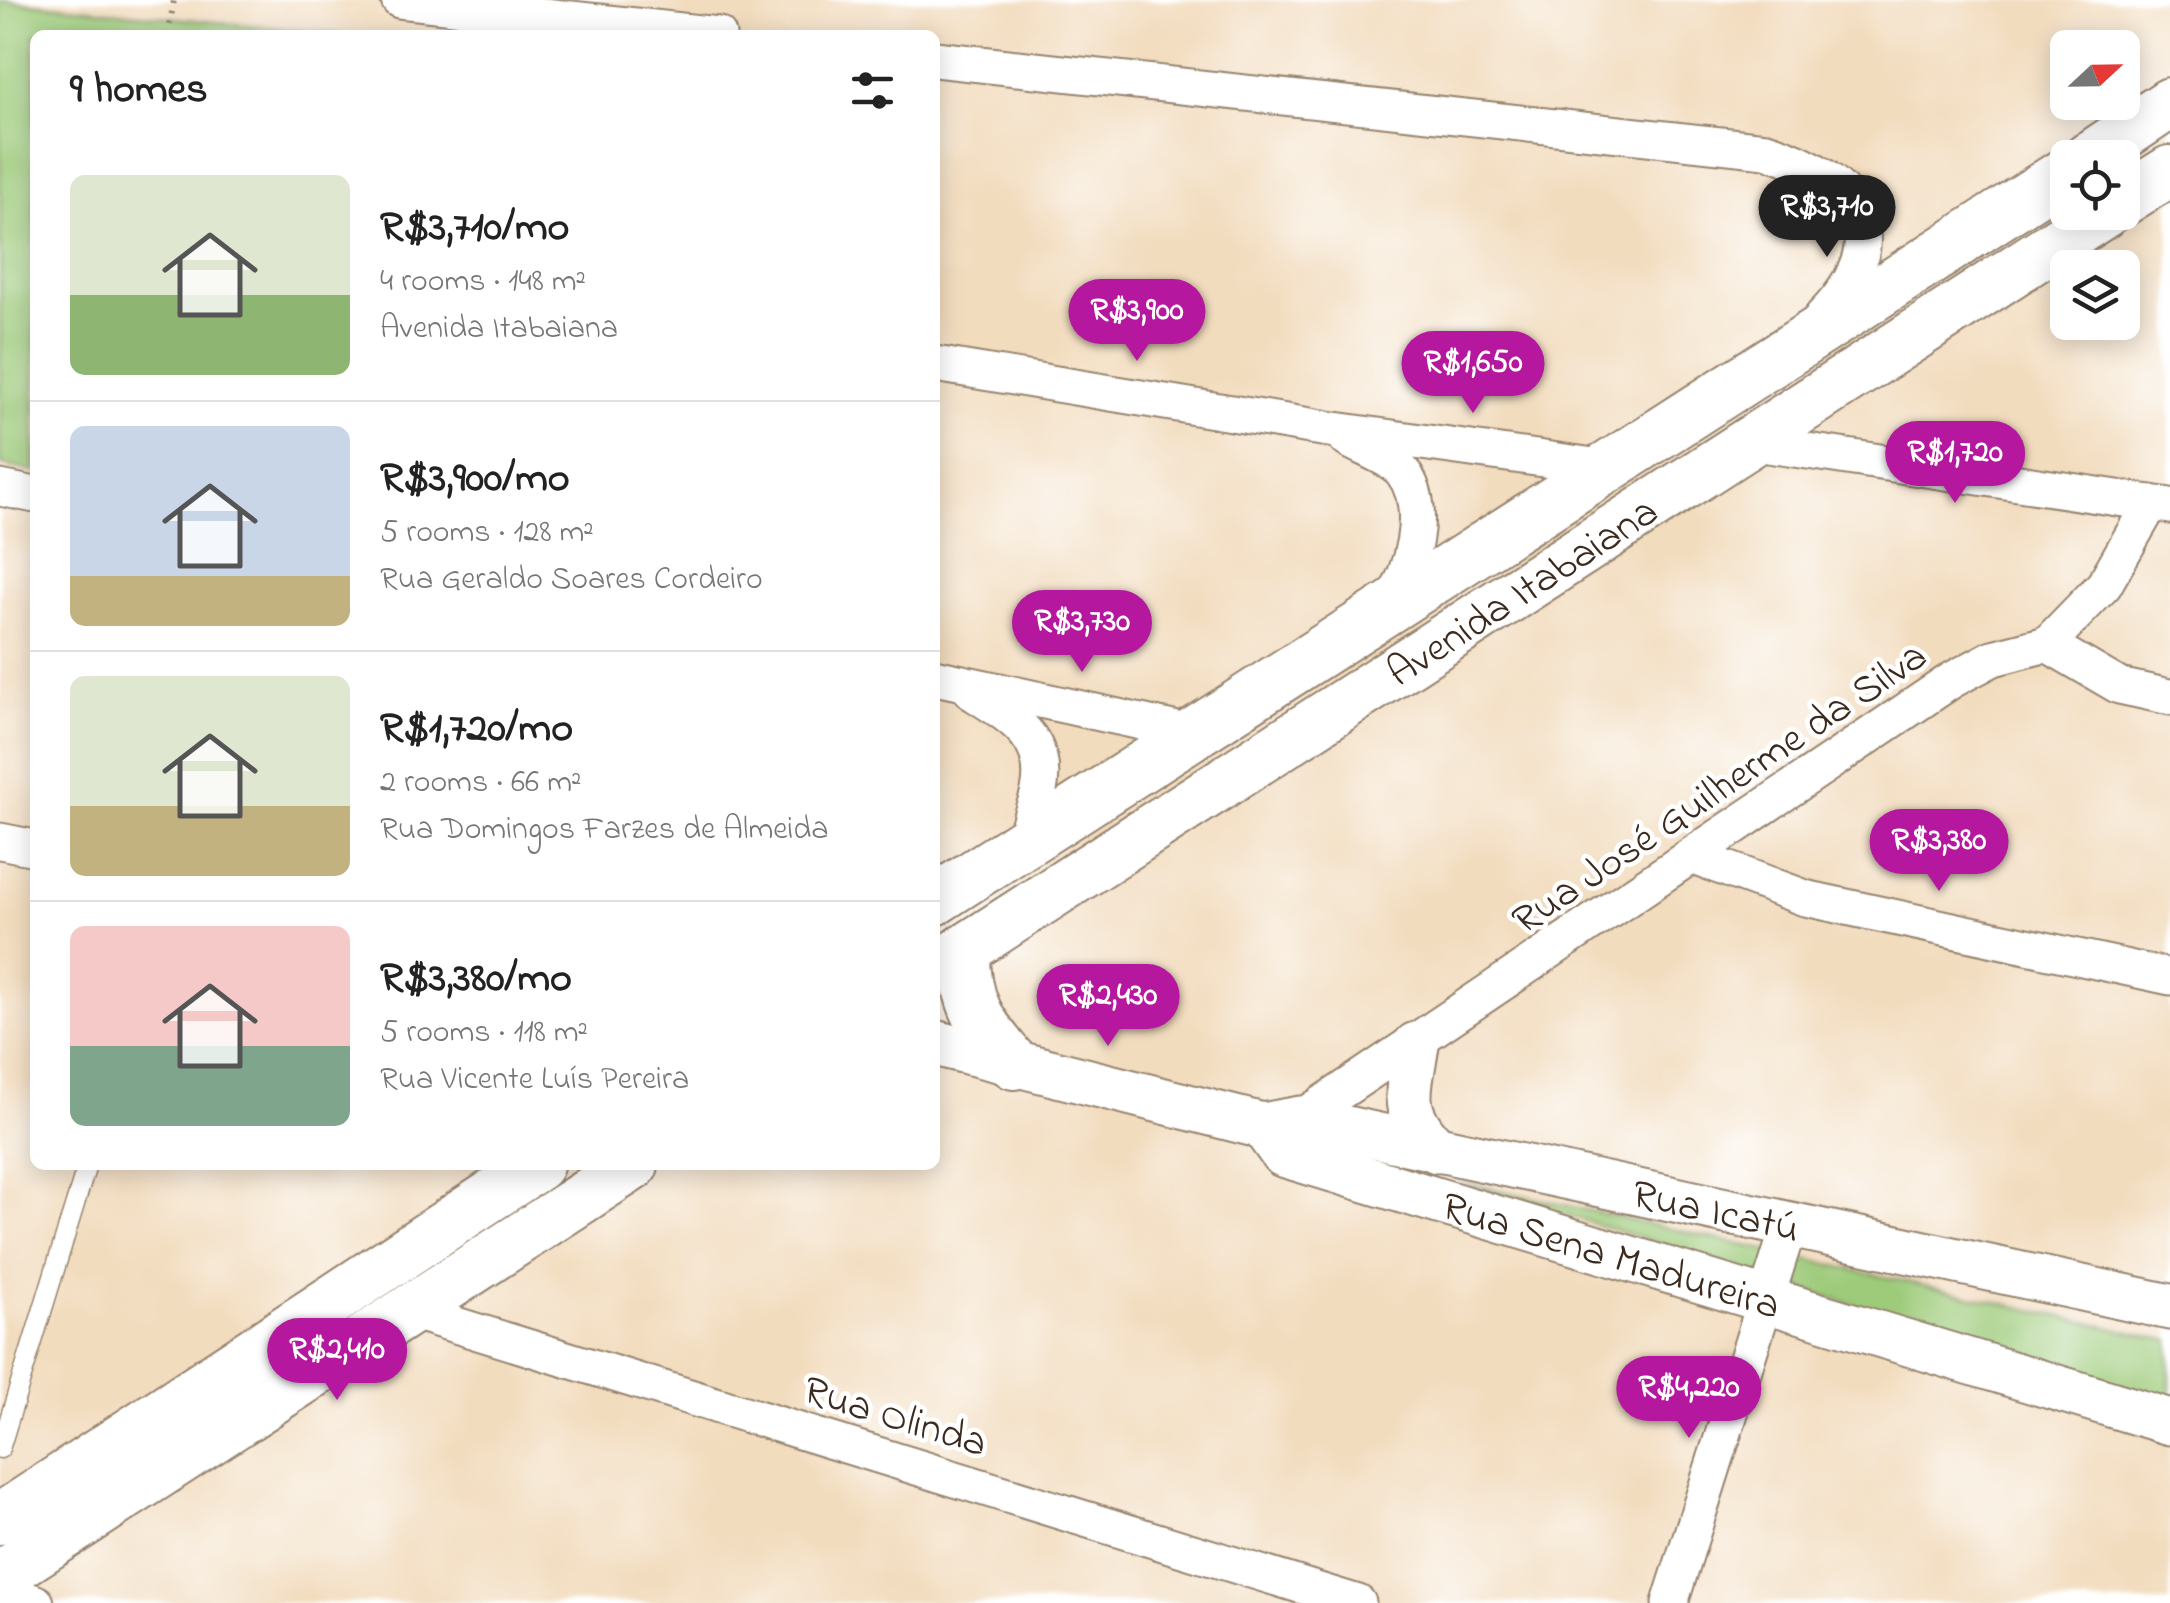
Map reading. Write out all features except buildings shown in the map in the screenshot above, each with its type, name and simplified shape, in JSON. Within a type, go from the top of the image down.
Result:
[{"type":"main road","points":[[2115,140],[2170,103]]},
{"type":"main road","name":"Avenida Itabaiana","points":[[940,897],[1027,837],[1196,734],[2050,183]]},
{"type":"main road","name":"Avenida Itabaiana","points":[[950,959],[2077,230]]},
{"type":"main road","points":[[950,959],[964,982],[979,1023],[1014,1064]]},
{"type":"main road","points":[[0,1519],[530,1170]]},
{"type":"main road","points":[[0,1576],[625,1170]]},
{"type":"street","points":[[399,0],[672,30]]},
{"type":"street","points":[[940,60],[1766,150],[1808,163],[1838,184],[1854,210],[1863,237],[1862,264],[1846,293],[1761,368]]},
{"type":"street","points":[[940,365],[1328,429],[1608,468]]},
{"type":"street","points":[[1328,429],[1402,470],[1414,500],[1416,529],[1404,584],[1385,613]]},
{"type":"street","points":[[1748,442],[2160,504],[2104,585],[2047,644],[2119,686],[2170,697]]},
{"type":"street","points":[[0,488],[30,494]]},
{"type":"street","name":"Rua José Guilherme da Silva","points":[[1282,1133],[1952,680],[1993,658],[2047,644]]},
{"type":"street","points":[[945,679],[1196,734]]},
{"type":"street","points":[[945,679],[1032,735],[1042,769],[1038,798],[1028,815],[1027,837]]},
{"type":"street","points":[[0,841],[30,847]]},
{"type":"street","points":[[1694,857],[1805,898],[2170,977]]},
{"type":"street","name":"Rua Icatú","points":[[940,1044],[1282,1133],[1437,1150],[2170,1307]]},
{"type":"street","points":[[1416,1045],[1408,1098],[1413,1125],[1437,1150]]},
{"type":"street","name":"Rua Sena Madureira","points":[[1282,1133],[1769,1300],[2170,1422]]},
{"type":"street","points":[[1670,1603],[1769,1300],[1789,1226]]},
{"type":"street","name":"Rua Olinda","points":[[407,1310],[1358,1603]]},
{"type":"street","points":[[0,1590],[36,1603]]},
{"type":"lane","points":[[0,1449],[85,1170]]},
{"type":"path","points":[[169,30],[174,0]]},
{"type":"green space","points":[[0,0],[293,30],[30,30],[30,471],[0,464]]},
{"type":"green space","points":[[1458,1181],[2170,1341],[2170,1404]]}]
